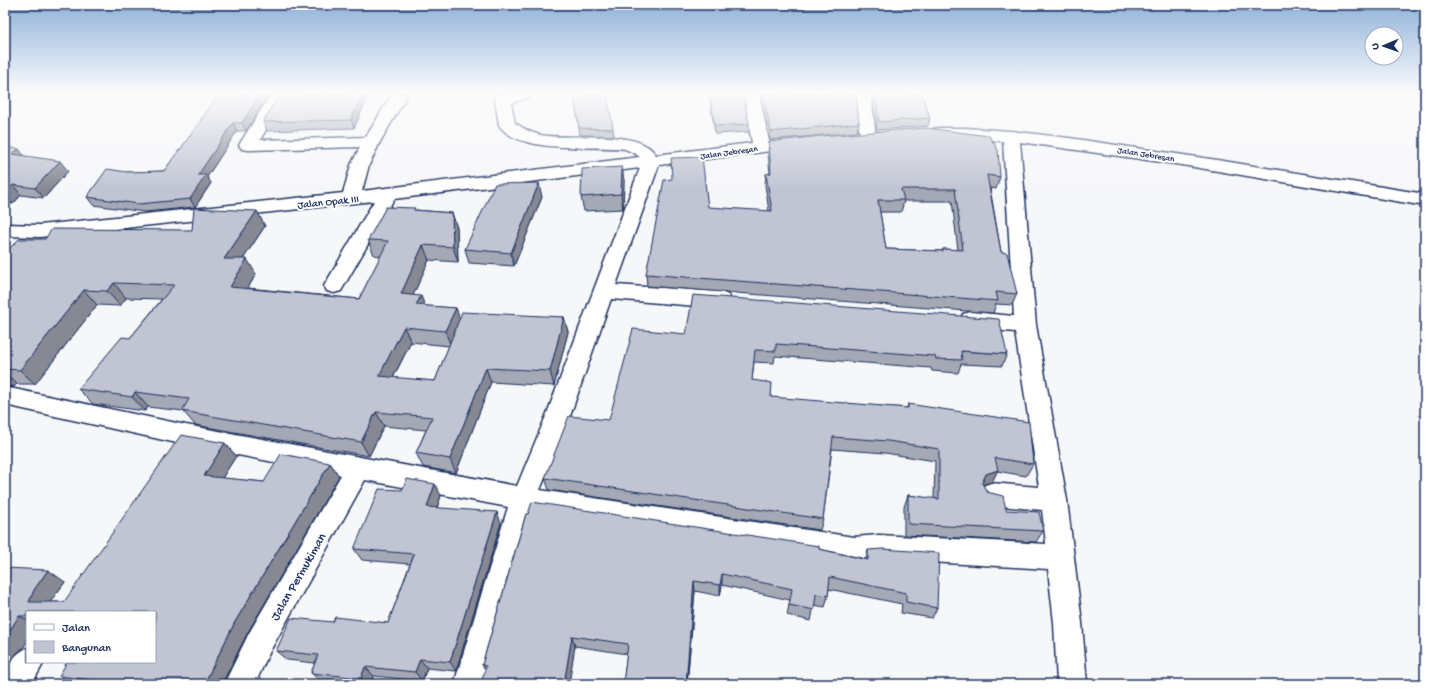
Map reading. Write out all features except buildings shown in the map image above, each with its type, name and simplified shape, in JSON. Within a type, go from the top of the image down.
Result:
[{"type":"street","points":[[259,126],[248,145],[371,142]]},
{"type":"street","points":[[350,198],[360,165],[381,126]]},
{"type":"street","points":[[469,684],[524,499],[558,416],[651,162],[646,153],[638,148],[623,144],[571,142],[525,136],[509,126]]},
{"type":"street","points":[[758,126],[762,148]]},
{"type":"street","points":[[867,126],[869,137]]},
{"type":"street","name":"Jalan Jebresan","points":[[923,134],[966,133],[1060,141],[1425,200]]},
{"type":"street","points":[[1011,136],[1025,325],[1054,500],[1068,623],[1072,684]]},
{"type":"street","name":"Jalan Jebresan","points":[[651,162],[812,142]]},
{"type":"street","name":"Jalan Opak III","points":[[5,230],[40,231],[387,194],[651,162]]},
{"type":"street","points":[[334,286],[387,194]]},
{"type":"street","points":[[25,247],[40,231]]},
{"type":"street","points":[[603,290],[742,302]]},
{"type":"street","points":[[950,319],[1025,325]]},
{"type":"street","points":[[5,396],[179,445],[358,468],[524,499],[854,549],[879,547],[1037,557],[1060,556]]},
{"type":"street","name":"Jalan Permukiman","points":[[239,684],[259,643],[358,468]]},
{"type":"street","points":[[991,494],[1054,500]]},
{"type":"street","points":[[15,684],[28,663]]}]
